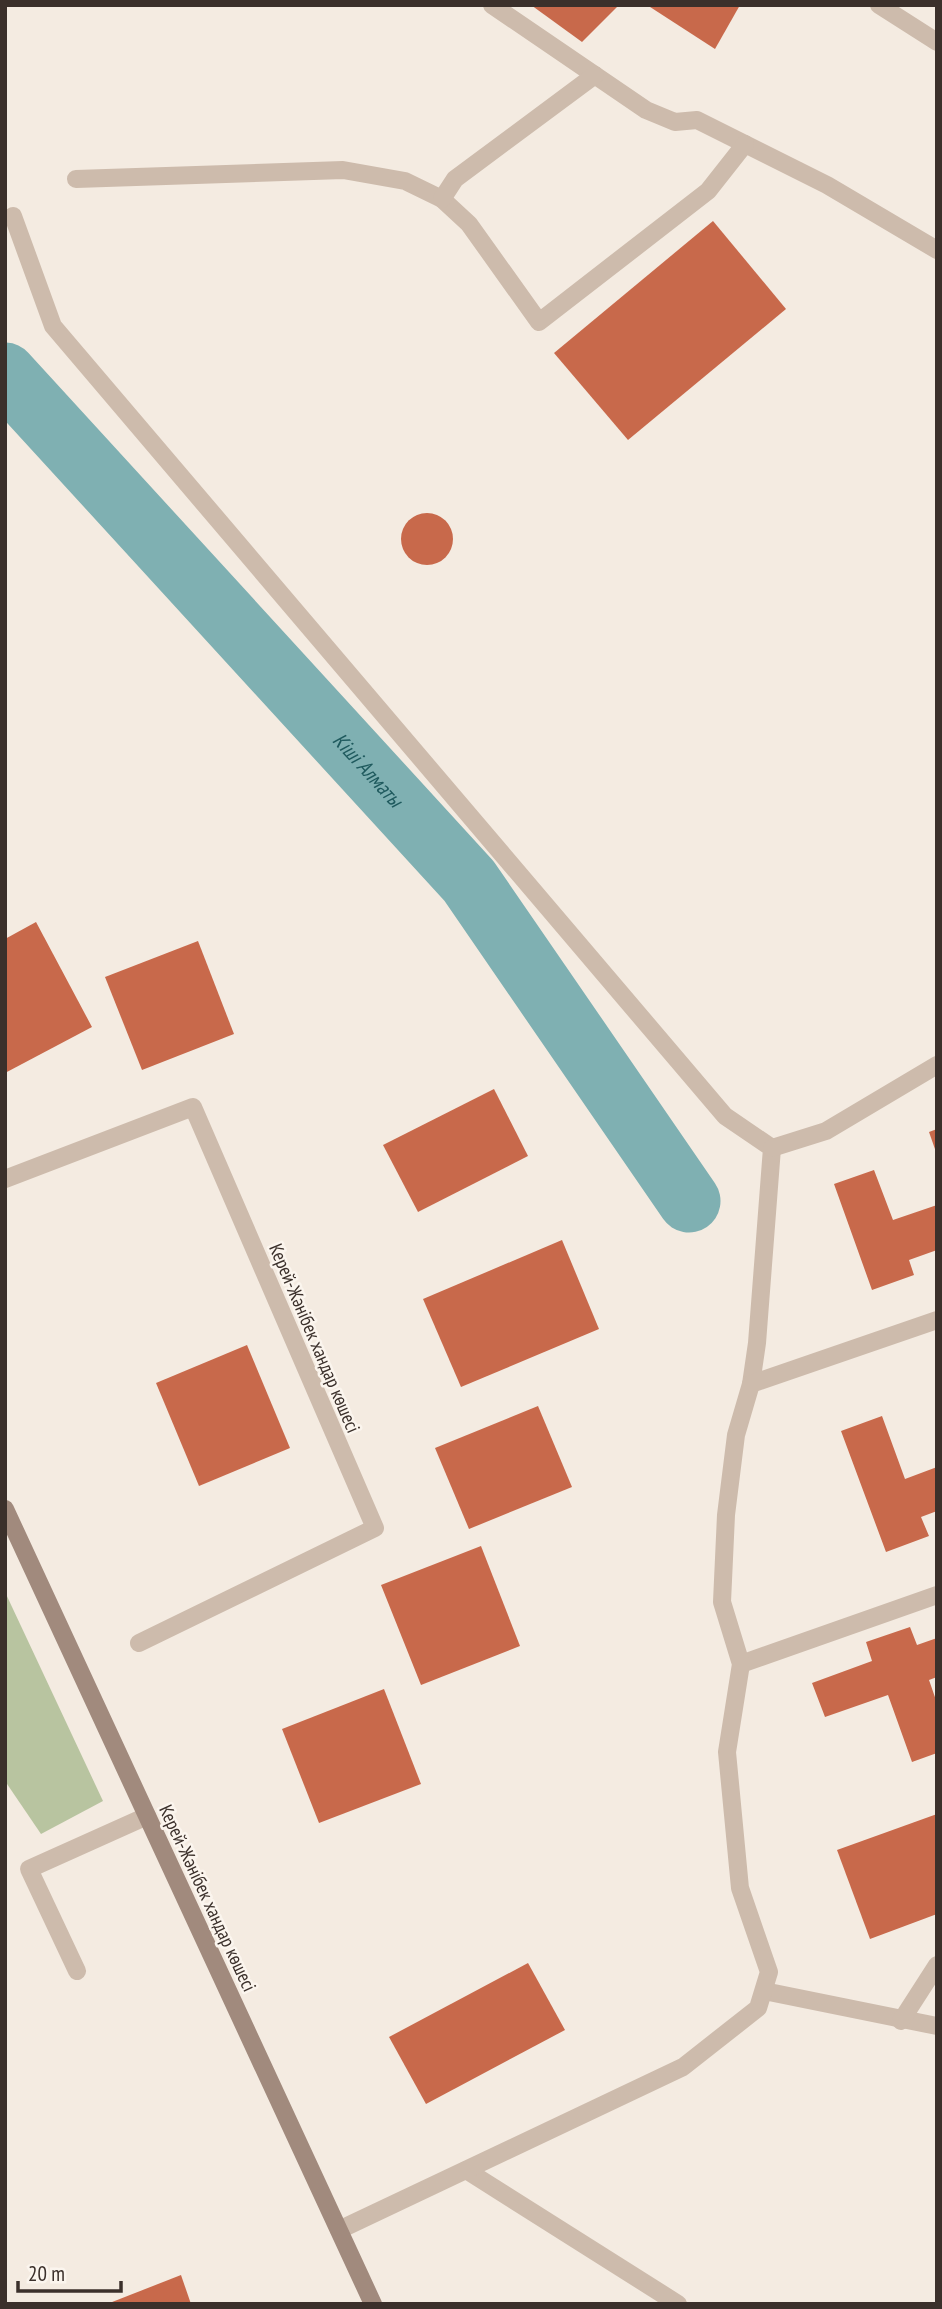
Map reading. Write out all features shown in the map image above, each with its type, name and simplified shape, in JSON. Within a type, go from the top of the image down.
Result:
[{"type":"main road","name":"Керей-Жәнібек хандар көшесі","points":[[5,1509],[373,2304]]},
{"type":"lane","points":[[492,5],[646,110],[675,121],[697,120],[827,185],[937,250]]},
{"type":"lane","points":[[879,5],[937,42]]},
{"type":"lane","points":[[442,199],[455,178],[595,75]]},
{"type":"lane","points":[[76,179],[343,170],[405,181],[442,199],[469,224],[539,322],[708,191],[745,144]]},
{"type":"lane","points":[[13,216],[53,326],[725,1116],[772,1148]]},
{"type":"lane","points":[[772,1148],[827,1131],[937,1065]]},
{"type":"lane","name":"Керей-Жәнібек хандар көшесі","points":[[5,1180],[193,1108],[375,1528],[139,1643]]},
{"type":"lane","points":[[339,2230],[683,2067],[758,2008],[769,1972],[740,1888],[727,1752],[741,1664],[722,1602],[726,1515],[736,1435],[751,1384],[757,1343],[772,1148]]},
{"type":"lane","points":[[751,1384],[937,1320]]},
{"type":"lane","points":[[741,1664],[937,1595]]},
{"type":"lane","points":[[77,1971],[29,1869],[147,1816]]},
{"type":"lane","points":[[901,2021],[937,1965]]},
{"type":"lane","points":[[764,1991],[901,2021],[937,2026]]},
{"type":"lane","points":[[466,2170],[678,2304]]},
{"type":"green space","points":[[5,1592],[103,1801],[41,1834],[5,1781]]},
{"type":"building","points":[[531,5],[619,5],[582,42]]},
{"type":"building","points":[[647,5],[740,5],[715,49]]},
{"type":"building","points":[[713,221],[786,309],[628,440],[554,353]]},
{"type":"building","points":[[427,513],[437,515],[445,521],[451,529],[451,549],[445,557],[437,563],[427,565],[417,563],[409,557],[403,549],[401,539],[403,529],[409,521],[417,515]]},
{"type":"building","points":[[36,922],[92,1027],[5,1073],[5,939]]},
{"type":"building","points":[[198,941],[234,1034],[142,1070],[105,977]]},
{"type":"building","points":[[494,1089],[528,1156],[418,1212],[383,1145]]},
{"type":"building","points":[[937,1129],[937,1152],[936,1152],[929,1132]]},
{"type":"building","points":[[874,1170],[893,1220],[937,1205],[937,1250],[909,1260],[914,1275],[872,1290],[834,1184]]},
{"type":"building","points":[[562,1240],[599,1329],[461,1387],[423,1299]]},
{"type":"building","points":[[247,1345],[290,1448],[199,1486],[156,1383]]},
{"type":"building","points":[[538,1406],[572,1487],[469,1529],[435,1448]]},
{"type":"building","points":[[882,1416],[905,1479],[937,1467],[937,1511],[921,1517],[929,1536],[886,1552],[841,1431]]},
{"type":"building","points":[[481,1546],[520,1646],[421,1685],[381,1585]]},
{"type":"building","points":[[910,1627],[917,1645],[937,1638],[937,1677],[929,1680],[937,1703],[937,1753],[912,1762],[888,1695],[825,1717],[812,1683],[872,1661],[866,1642]]},
{"type":"building","points":[[384,1689],[421,1784],[319,1823],[282,1729]]},
{"type":"building","points":[[937,1814],[937,1914],[870,1939],[837,1850]]},
{"type":"building","points":[[528,1963],[565,2030],[426,2104],[389,2037]]},
{"type":"building","points":[[181,2275],[191,2304],[107,2304]]},
{"type":"waterway","name":"Кіші Алматы","points":[[5,374],[469,881],[689,1201]]}]
